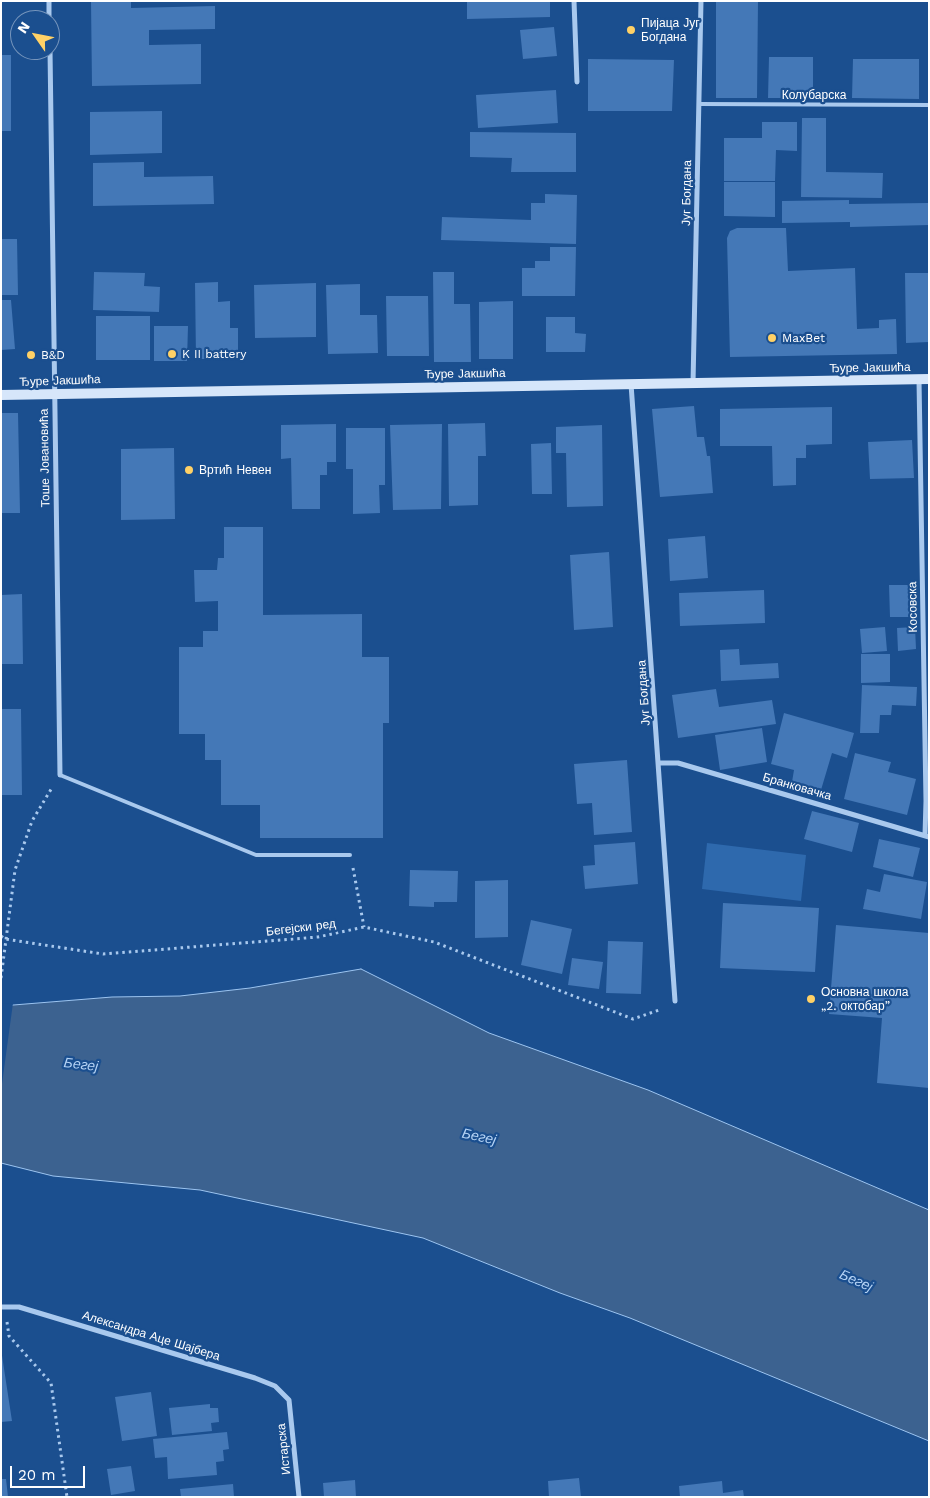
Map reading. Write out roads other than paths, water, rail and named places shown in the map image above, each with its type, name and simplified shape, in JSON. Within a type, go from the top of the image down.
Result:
[{"type":"street","points":[[574,1],[577,82]]},
{"type":"street","name":"Југ Богдана","points":[[693,385],[701,1]]},
{"type":"street","name":"Тоше Јовановића","points":[[50,60],[60,775]]},
{"type":"street","name":"Ђуре Јакшића","points":[[1,395],[630,384],[693,385],[924,379]]},
{"type":"street","name":"Косовска","points":[[924,379],[927,836]]},
{"type":"street","name":"Југ Богдана","points":[[630,384],[675,1001]]},
{"type":"street","name":"Бранковачка","points":[[659,764],[678,763],[927,836]]},
{"type":"street","name":"Александра Аце Шајбера","points":[[3,1307],[19,1307],[255,1378],[275,1386],[289,1400]]},
{"type":"street","name":"Истарска","points":[[289,1400],[299,1497]]},
{"type":"lane","name":"Колубарска","points":[[699,104],[929,105]]},
{"type":"lane","points":[[60,775],[256,855],[350,855]]},
{"type":"water","name":"Бегеј","points":[[361,969],[489,1033],[648,1090],[929,1210],[929,1441],[630,1318],[560,1293],[423,1238],[200,1190],[53,1176],[1,1163],[1,1006],[112,997],[180,996],[250,988]]},
{"type":"place","name":"Пијаца Југ Богдана","points":[[631,30]]},
{"type":"place","name":"MaxBet","points":[[772,338]]},
{"type":"place","name":"K II battery","points":[[172,354]]},
{"type":"place","name":"B&D","points":[[31,355]]},
{"type":"place","name":"Вртић Невен","points":[[189,470]]},
{"type":"place","name":"Основна школа „2. октобар”","points":[[811,999]]}]
